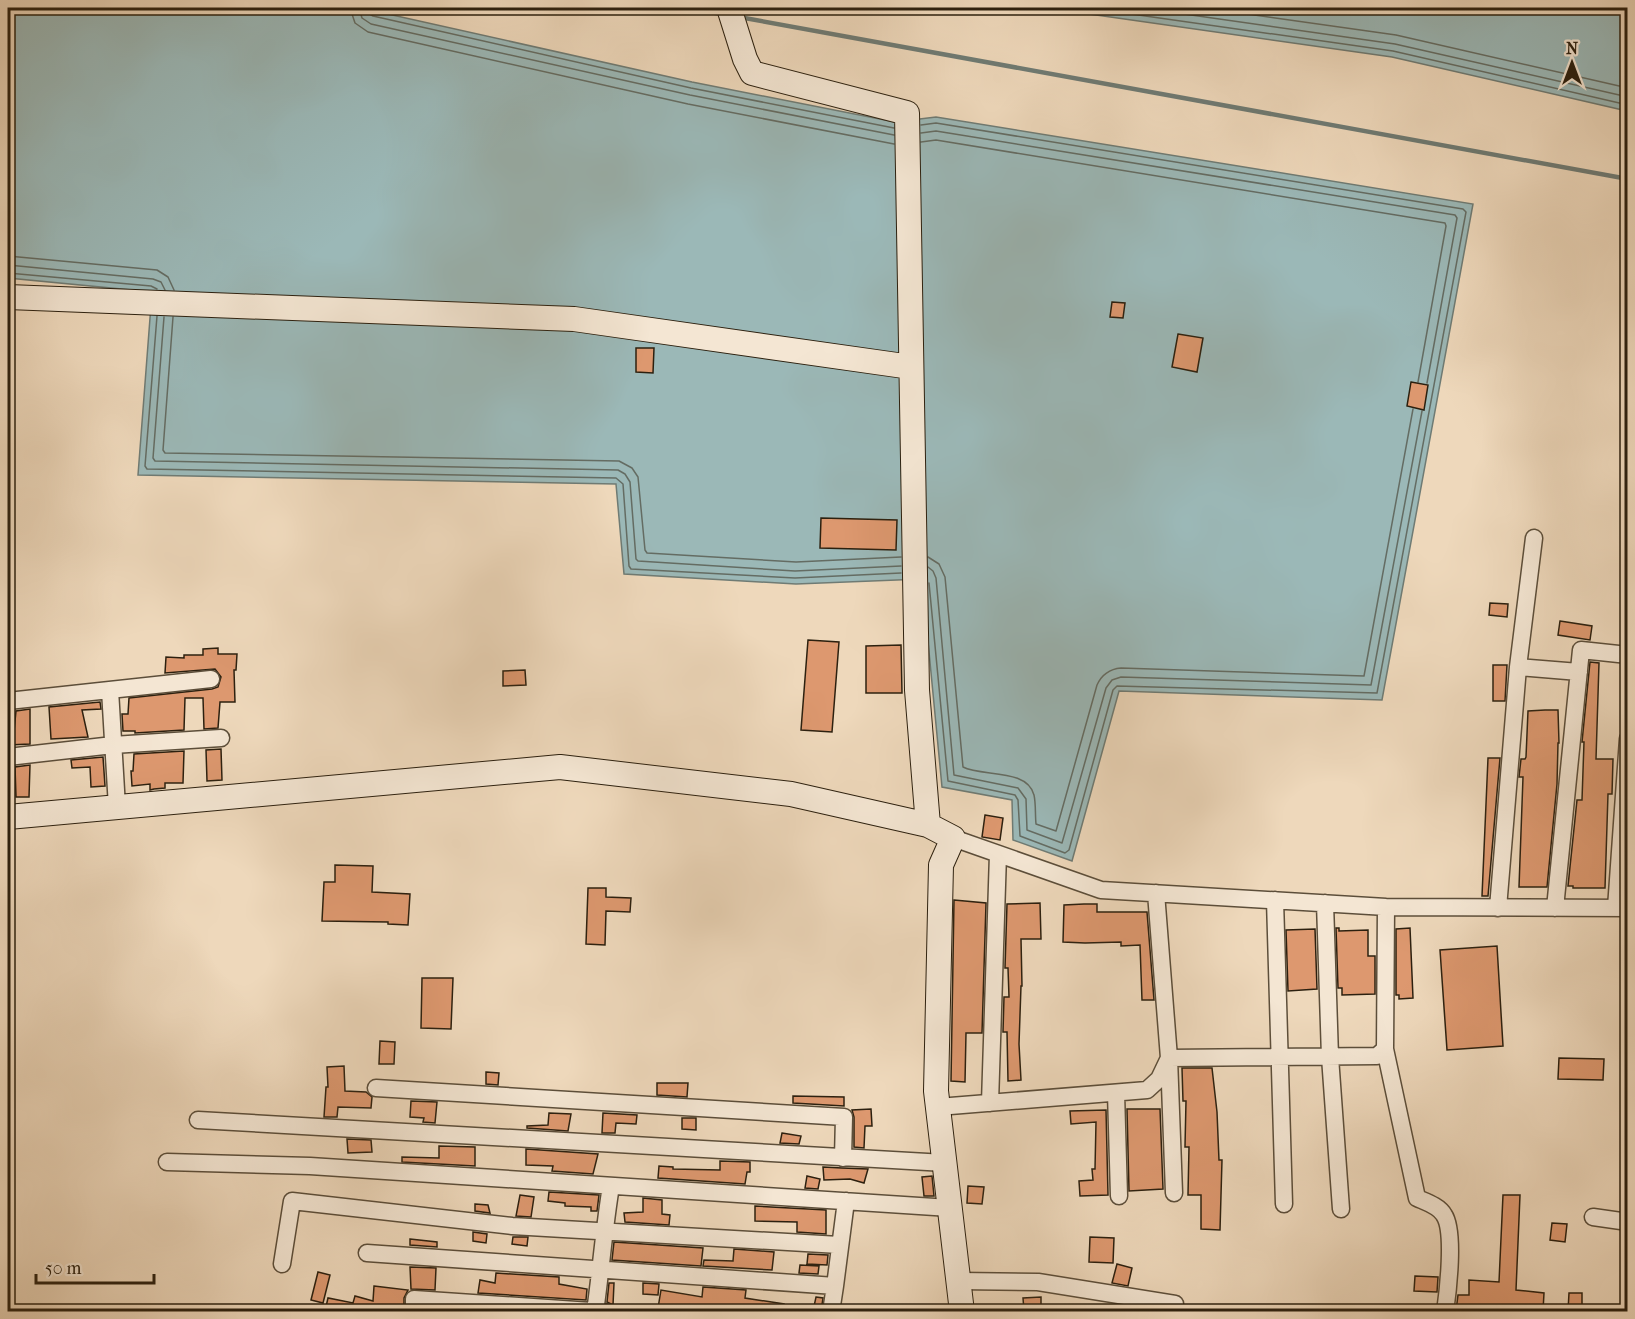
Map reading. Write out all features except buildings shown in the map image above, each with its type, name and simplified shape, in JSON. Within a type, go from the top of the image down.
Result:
[{"type":"street","points":[[729,8],[745,59],[752,73],[907,113],[917,690],[928,825]]},
{"type":"street","points":[[8,297],[574,319],[911,367]]},
{"type":"street","points":[[1498,908],[1518,667],[1534,538]]},
{"type":"street","points":[[1555,908],[1581,650],[1628,655]]},
{"type":"street","points":[[1518,667],[1579,672]]},
{"type":"street","points":[[8,701],[211,679]]},
{"type":"street","points":[[110,690],[117,807]]},
{"type":"street","points":[[8,757],[112,745],[221,738]]},
{"type":"street","points":[[8,817],[560,767],[791,794],[928,825],[953,838],[1101,890],[1386,907],[1622,908],[1628,739]]},
{"type":"street","points":[[953,838],[941,865],[936,1091],[962,1311]]},
{"type":"street","points":[[990,1103],[998,854]]},
{"type":"street","points":[[1156,893],[1169,1058],[1174,1193]]},
{"type":"street","points":[[1275,900],[1284,1204]]},
{"type":"street","points":[[1325,903],[1330,1056],[1341,1209]]},
{"type":"street","points":[[1386,907],[1385,1049],[1417,1198],[1437,1207],[1445,1215],[1449,1229],[1450,1272],[1445,1311]]},
{"type":"street","points":[[1169,1058],[1377,1056],[1385,1049]]},
{"type":"street","points":[[938,1107],[1147,1090],[1159,1079],[1169,1058]]},
{"type":"street","points":[[376,1088],[844,1117],[843,1158]]},
{"type":"street","points":[[1116,1093],[1119,1196]]},
{"type":"street","points":[[198,1120],[945,1164]]},
{"type":"street","points":[[167,1162],[310,1166],[950,1208]]},
{"type":"street","points":[[595,1311],[601,1270],[603,1231],[611,1186]]},
{"type":"street","points":[[282,1264],[292,1201],[512,1226],[839,1245]]},
{"type":"street","points":[[831,1311],[846,1201]]},
{"type":"street","points":[[1593,1217],[1628,1222]]},
{"type":"street","points":[[367,1253],[835,1286]]},
{"type":"street","points":[[959,1281],[1038,1282],[1175,1304],[1175,1311]]},
{"type":"street","points":[[414,1311],[414,1299],[606,1311]]},
{"type":"water","points":[[8,8],[361,8],[692,82],[895,122],[936,117],[1473,204],[1382,700],[1119,691],[1072,861],[1013,840],[1012,800],[942,787],[922,579],[796,584],[624,574],[616,484],[138,475],[152,292],[8,278]]},
{"type":"water","points":[[1047,8],[1627,8],[1627,111],[1392,57]]},
{"type":"waterway","points":[[683,8],[722,14]]},
{"type":"waterway","points":[[739,17],[1628,179]]}]
